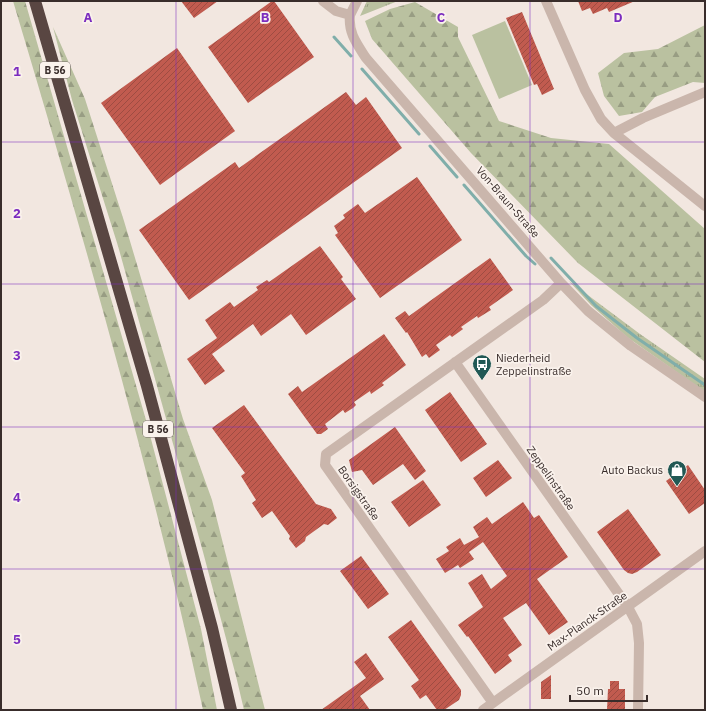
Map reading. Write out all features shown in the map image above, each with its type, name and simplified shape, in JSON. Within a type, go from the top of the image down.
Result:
[{"type":"highway","name":"B 56","points":[[35,1],[147,386],[202,590],[231,710]]},
{"type":"street","points":[[322,1],[336,11],[350,15],[357,1]]},
{"type":"street","points":[[546,1],[585,90],[601,119],[614,133],[705,206]]},
{"type":"street","name":"Von-Braun-Straße","points":[[350,15],[349,23],[352,35],[366,58],[588,311],[632,346],[705,397]]},
{"type":"street","points":[[614,133],[642,118],[705,92]]},
{"type":"street","name":"Borsigstraße","points":[[493,703],[325,465],[324,459],[326,454],[543,300],[562,283]]},
{"type":"street","name":"Zeppelinstraße","points":[[455,362],[628,607],[636,624],[638,637],[638,710]]},
{"type":"street","name":"Max-Planck-Straße","points":[[483,710],[705,551]]},
{"type":"green space","points":[[13,1],[25,1],[146,420],[201,629],[217,710],[203,710],[161,531],[115,354]]},
{"type":"green space","points":[[367,1],[398,1],[360,16]]},
{"type":"green space","points":[[415,2],[458,27],[458,37],[499,121],[551,138],[609,144],[705,229],[705,362],[578,263],[471,153],[372,39],[365,21],[390,9]]},
{"type":"green space","points":[[505,21],[532,85],[499,99],[472,35]]},
{"type":"green space","points":[[705,25],[705,83],[693,82],[655,97],[642,112],[619,116],[604,96],[598,73],[624,53],[658,49]]},
{"type":"green space","points":[[53,27],[85,99],[124,221],[183,419],[212,500],[265,710],[244,710],[203,552],[118,246],[72,100]]},
{"type":"green space","points":[[569,281],[640,334],[705,379],[705,392],[627,337],[591,305]]},
{"type":"building","points":[[181,1],[218,1],[194,18]]},
{"type":"building","points":[[274,1],[314,57],[248,103],[208,47]]},
{"type":"building","points":[[578,1],[635,1],[609,12],[607,8],[593,14],[590,8],[582,11]]},
{"type":"building","points":[[522,12],[554,89],[542,95],[537,84],[534,85],[506,18]]},
{"type":"building","points":[[177,48],[235,131],[160,185],[101,103]]},
{"type":"building","points":[[346,92],[356,105],[366,97],[402,148],[189,300],[139,230],[235,162],[239,168]]},
{"type":"building","points":[[417,177],[462,240],[380,298],[335,235],[338,233],[334,226],[345,218],[343,215],[358,204],[365,213]]},
{"type":"building","points":[[320,246],[343,277],[341,279],[356,299],[306,335],[291,314],[261,336],[253,324],[212,354],[225,371],[205,385],[187,359],[217,338],[205,320],[230,302],[234,307],[258,290],[256,287],[267,280],[269,282]]},
{"type":"building","points":[[490,258],[513,290],[489,307],[491,310],[478,318],[477,316],[461,327],[463,329],[452,337],[450,335],[436,345],[440,350],[429,358],[426,354],[422,357],[407,332],[406,333],[395,318],[405,311],[409,316]]},
{"type":"building","points":[[384,334],[406,365],[382,383],[384,385],[371,394],[370,391],[354,402],[356,405],[353,408],[345,413],[343,410],[325,424],[328,429],[321,434],[317,434],[288,394],[298,386],[302,392]]},
{"type":"building","points":[[450,392],[487,444],[461,462],[425,410]]},
{"type":"building","points":[[244,405],[316,504],[331,509],[337,518],[328,525],[324,524],[306,537],[305,541],[296,548],[289,539],[290,536],[272,511],[262,518],[252,503],[256,500],[241,476],[245,473],[212,428]]},
{"type":"building","points":[[395,427],[426,471],[415,480],[403,464],[373,485],[362,470],[352,472],[349,460]]},
{"type":"building","points":[[498,460],[512,478],[486,497],[473,478]]},
{"type":"building","points":[[688,465],[705,490],[705,503],[689,514],[666,481]]},
{"type":"building","points":[[423,480],[441,505],[409,527],[391,502]]},
{"type":"building","points":[[523,502],[534,518],[539,515],[568,557],[537,579],[568,622],[549,635],[526,603],[503,618],[522,645],[508,655],[512,661],[495,674],[468,636],[467,637],[458,625],[483,607],[468,583],[482,574],[491,589],[507,576],[483,542],[469,552],[474,559],[460,568],[458,565],[445,573],[436,559],[449,551],[446,547],[460,538],[464,545],[479,537],[473,527],[487,517],[492,524]]},
{"type":"building","points":[[628,509],[661,555],[632,574],[624,570],[597,532]]},
{"type":"building","points":[[361,556],[389,594],[368,609],[340,571]]},
{"type":"building","points":[[411,620],[461,690],[459,700],[444,710],[437,710],[426,695],[420,699],[411,686],[419,680],[388,637]]},
{"type":"building","points":[[366,653],[384,679],[360,696],[370,710],[321,710],[366,678],[354,662]]},
{"type":"building","points":[[551,675],[551,699],[541,699],[541,682]]},
{"type":"building","points":[[610,681],[619,681],[619,689],[625,689],[625,710],[607,710]]},
{"type":"waterway","points":[[334,37],[351,56]]},
{"type":"waterway","points":[[362,69],[419,134]]},
{"type":"waterway","points":[[430,146],[457,177]]},
{"type":"waterway","points":[[464,185],[526,256],[535,264]]},
{"type":"waterway","points":[[551,258],[596,306],[637,338],[705,385]]},
{"type":"place","name":"Niederheid Zeppelinstraße","points":[[482,381]]},
{"type":"place","name":"Auto Backus","points":[[677,487]]}]
